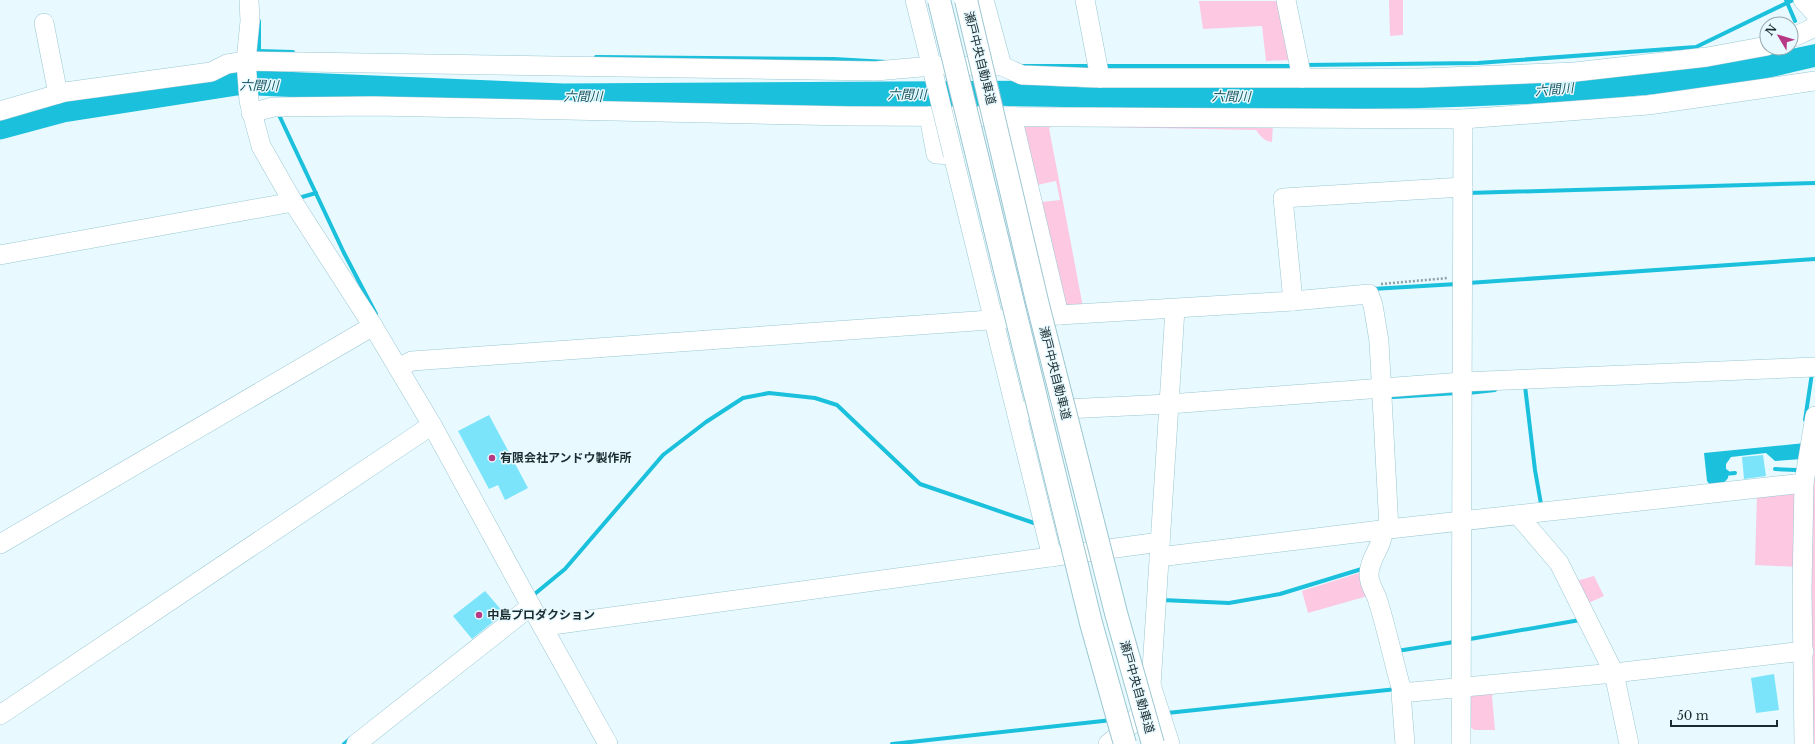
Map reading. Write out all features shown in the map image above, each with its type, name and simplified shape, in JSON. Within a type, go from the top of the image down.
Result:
[{"type":"highway","name":"瀬戸中央自動車道","points":[[939,0],[1087,608],[1125,744]]},
{"type":"highway","name":"瀬戸中央自動車道","points":[[966,0],[1037,302],[1116,613],[1153,744]]},
{"type":"street","points":[[249,0],[250,21],[247,64],[250,107],[261,146],[293,202],[373,326],[403,366],[432,424],[530,606],[548,627],[608,744]]},
{"type":"street","points":[[915,0],[1052,557]]},
{"type":"street","points":[[984,0],[1002,66]]},
{"type":"street","points":[[1085,0],[1099,70]]},
{"type":"street","points":[[1286,0],[1300,70]]},
{"type":"street","points":[[1804,0],[1815,13]]},
{"type":"street","points":[[44,23],[58,94]]},
{"type":"street","points":[[1799,34],[1811,29],[1815,25]]},
{"type":"street","points":[[0,111],[58,94],[212,72],[227,64],[876,71],[933,71],[1002,66],[1022,75],[1099,70],[1300,70],[1421,78],[1575,72],[1707,57],[1759,47]]},
{"type":"street","points":[[250,107],[374,106],[849,116],[1463,119],[1648,105],[1815,81]]},
{"type":"street","points":[[929,116],[936,154],[953,155]]},
{"type":"street","points":[[1012,116],[1059,315]]},
{"type":"street","points":[[1461,744],[1463,119]]},
{"type":"street","points":[[1292,298],[1283,198],[1463,192]]},
{"type":"street","points":[[0,255],[293,202]]},
{"type":"street","points":[[403,366],[1059,315],[1175,308],[1292,298],[1369,294],[1373,305],[1387,388],[1388,526],[1370,567],[1369,582],[1376,598],[1402,689],[1400,693],[1404,744]]},
{"type":"street","points":[[1106,739],[1132,724],[1148,701],[1151,685],[1175,308]]},
{"type":"street","points":[[0,544],[373,326]]},
{"type":"street","points":[[1016,412],[1169,404],[1387,388],[1462,390],[1812,367]]},
{"type":"street","points":[[1804,744],[1804,651],[1802,590],[1804,483],[1815,416]]},
{"type":"street","points":[[0,715],[432,424]]},
{"type":"street","points":[[548,627],[1052,557],[1160,550],[1388,526],[1462,516],[1518,515],[1804,483]]},
{"type":"street","points":[[1518,515],[1559,563],[1609,671],[1630,744]]},
{"type":"street","points":[[356,744],[530,606]]},
{"type":"street","points":[[1402,689],[1609,671],[1804,651]]},
{"type":"street","points":[[1151,685],[1170,744]]},
{"type":"path","points":[[1375,284],[1462,281]]},
{"type":"shaded area","points":[[1389,0],[1403,0],[1403,35],[1390,36]]},
{"type":"shaded area","points":[[1199,1],[1281,1],[1293,60],[1266,61],[1262,26],[1203,29]]},
{"type":"shaded area","points":[[1019,123],[1273,123],[1272,142],[1267,141],[1259,135],[1256,130],[1053,126],[1049,128],[1083,307],[1066,308]],"holes":[[[1056,181],[1060,200],[1042,202],[1037,185]]]},
{"type":"shaded area","points":[[1815,441],[1815,744],[1809,744],[1808,493]]},
{"type":"shaded area","points":[[1796,490],[1799,567],[1755,565],[1757,494]]},
{"type":"shaded area","points":[[1365,571],[1371,595],[1308,613],[1302,591]]},
{"type":"shaded area","points":[[1594,576],[1604,596],[1584,605],[1573,582]]},
{"type":"shaded area","points":[[1496,691],[1492,696],[1495,730],[1474,730],[1468,725],[1468,700],[1471,696]]},
{"type":"water","points":[[1815,44],[1815,67],[1769,78],[1723,86],[1634,96],[1545,103],[1365,109],[1186,109],[1006,106],[1002,84],[1100,88],[1193,88],[1493,84],[1660,72],[1725,63],[1759,56],[1799,56],[1799,47]]},
{"type":"water","points":[[1805,443],[1802,459],[1775,461],[1766,453],[1731,457],[1726,464],[1726,469],[1729,471],[1728,478],[1722,485],[1711,486],[1707,481],[1704,453]]},
{"type":"building","name":"有限会社アンドウ製作所","points":[[489,415],[528,488],[505,500],[498,485],[489,489],[458,431]]},
{"type":"building","points":[[1763,455],[1766,476],[1744,479],[1742,457]]},
{"type":"building","name":"中島プロダクション","points":[[485,591],[504,613],[472,639],[453,616]]},
{"type":"building","points":[[1774,674],[1779,710],[1756,713],[1751,678]]},
{"type":"waterway","points":[[1786,0],[1793,16]]},
{"type":"waterway","points":[[1304,65],[1478,63],[1696,47],[1793,0]]},
{"type":"waterway","points":[[259,21],[259,52]]},
{"type":"waterway","points":[[259,51],[293,52]]},
{"type":"waterway","points":[[596,57],[834,59],[887,62]]},
{"type":"waterway","points":[[1020,66],[1093,66]]},
{"type":"waterway","points":[[1102,66],[1293,66]]},
{"type":"waterway","points":[[260,70],[260,83]]},
{"type":"waterway","name":"六間川","points":[[0,127],[63,110],[237,83],[563,96],[1038,93]]},
{"type":"waterway","points":[[281,84],[281,94]]},
{"type":"waterway","points":[[279,115],[344,253],[376,314]]},
{"type":"waterway","points":[[1468,193],[1815,183]]},
{"type":"waterway","points":[[302,197],[316,193]]},
{"type":"waterway","points":[[1468,283],[1815,259]]},
{"type":"waterway","points":[[1372,289],[1457,284]]},
{"type":"waterway","points":[[1805,420],[1812,373]]},
{"type":"waterway","points":[[1524,386],[1541,504]]},
{"type":"waterway","points":[[1468,393],[1495,390]]},
{"type":"waterway","points":[[1392,392],[1393,397],[1457,393]]},
{"type":"waterway","points":[[531,597],[565,569],[663,455],[706,422],[743,398],[769,393],[815,398],[837,405],[920,484],[1034,523]]},
{"type":"waterway","points":[[1775,469],[1796,470]]},
{"type":"waterway","points":[[1724,474],[1735,473]]},
{"type":"waterway","points":[[1162,600],[1229,603],[1280,594],[1365,568]]},
{"type":"waterway","points":[[1470,639],[1580,620]]},
{"type":"waterway","points":[[1397,649],[1397,651],[1454,642]]},
{"type":"waterway","points":[[1167,713],[1397,689]]},
{"type":"waterway","points":[[892,744],[1112,720]]},
{"type":"waterway","points":[[344,744],[351,738]]},
{"type":"place","name":"有限会社アンドウ製作所","points":[[492,458]]},
{"type":"place","name":"中島プロダクション","points":[[479,615]]}]
